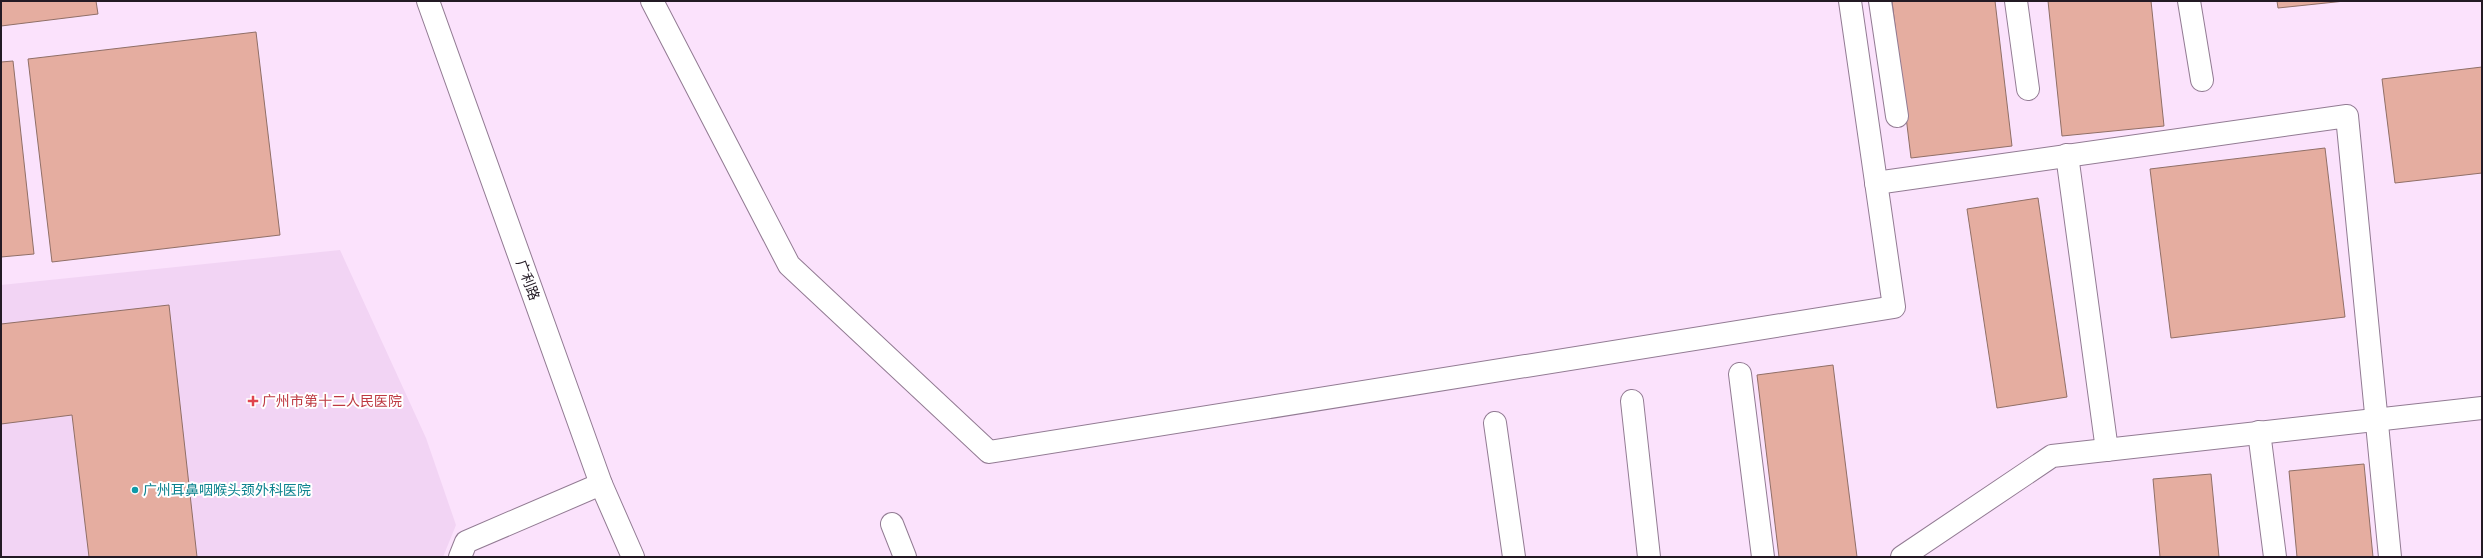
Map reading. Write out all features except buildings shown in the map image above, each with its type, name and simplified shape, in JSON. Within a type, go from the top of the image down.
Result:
[{"type":"street","name":"广利路","points":[[428,1],[601,484],[633,557]]},
{"type":"street","points":[[652,1],[789,264],[989,452],[1894,307],[1850,1]]},
{"type":"street","points":[[1880,1],[1897,116]]},
{"type":"street","points":[[2016,1],[2028,89]]},
{"type":"street","points":[[2189,1],[2202,80]]},
{"type":"street","points":[[1876,183],[2346,116],[2390,557]]},
{"type":"street","points":[[2067,155],[2107,450]]},
{"type":"street","points":[[1740,374],[1763,557]]},
{"type":"street","points":[[1632,401],[1649,557]]},
{"type":"street","points":[[1902,557],[1926,550],[2052,456],[2482,408]]},
{"type":"street","points":[[1495,423],[1514,557]]},
{"type":"street","points":[[2258,432],[2275,557]]},
{"type":"street","points":[[460,557],[466,542],[601,484]]},
{"type":"street","points":[[892,524],[905,557]]},
{"type":"shaded area","points":[[340,250],[426,438],[456,525],[443,557],[1,557],[1,285]]},
{"type":"place","name":"广州市第十二人民医院","points":[[253,401]]},
{"type":"place","name":"广州耳鼻咽喉头颈外科医院","points":[[135,490]]}]
